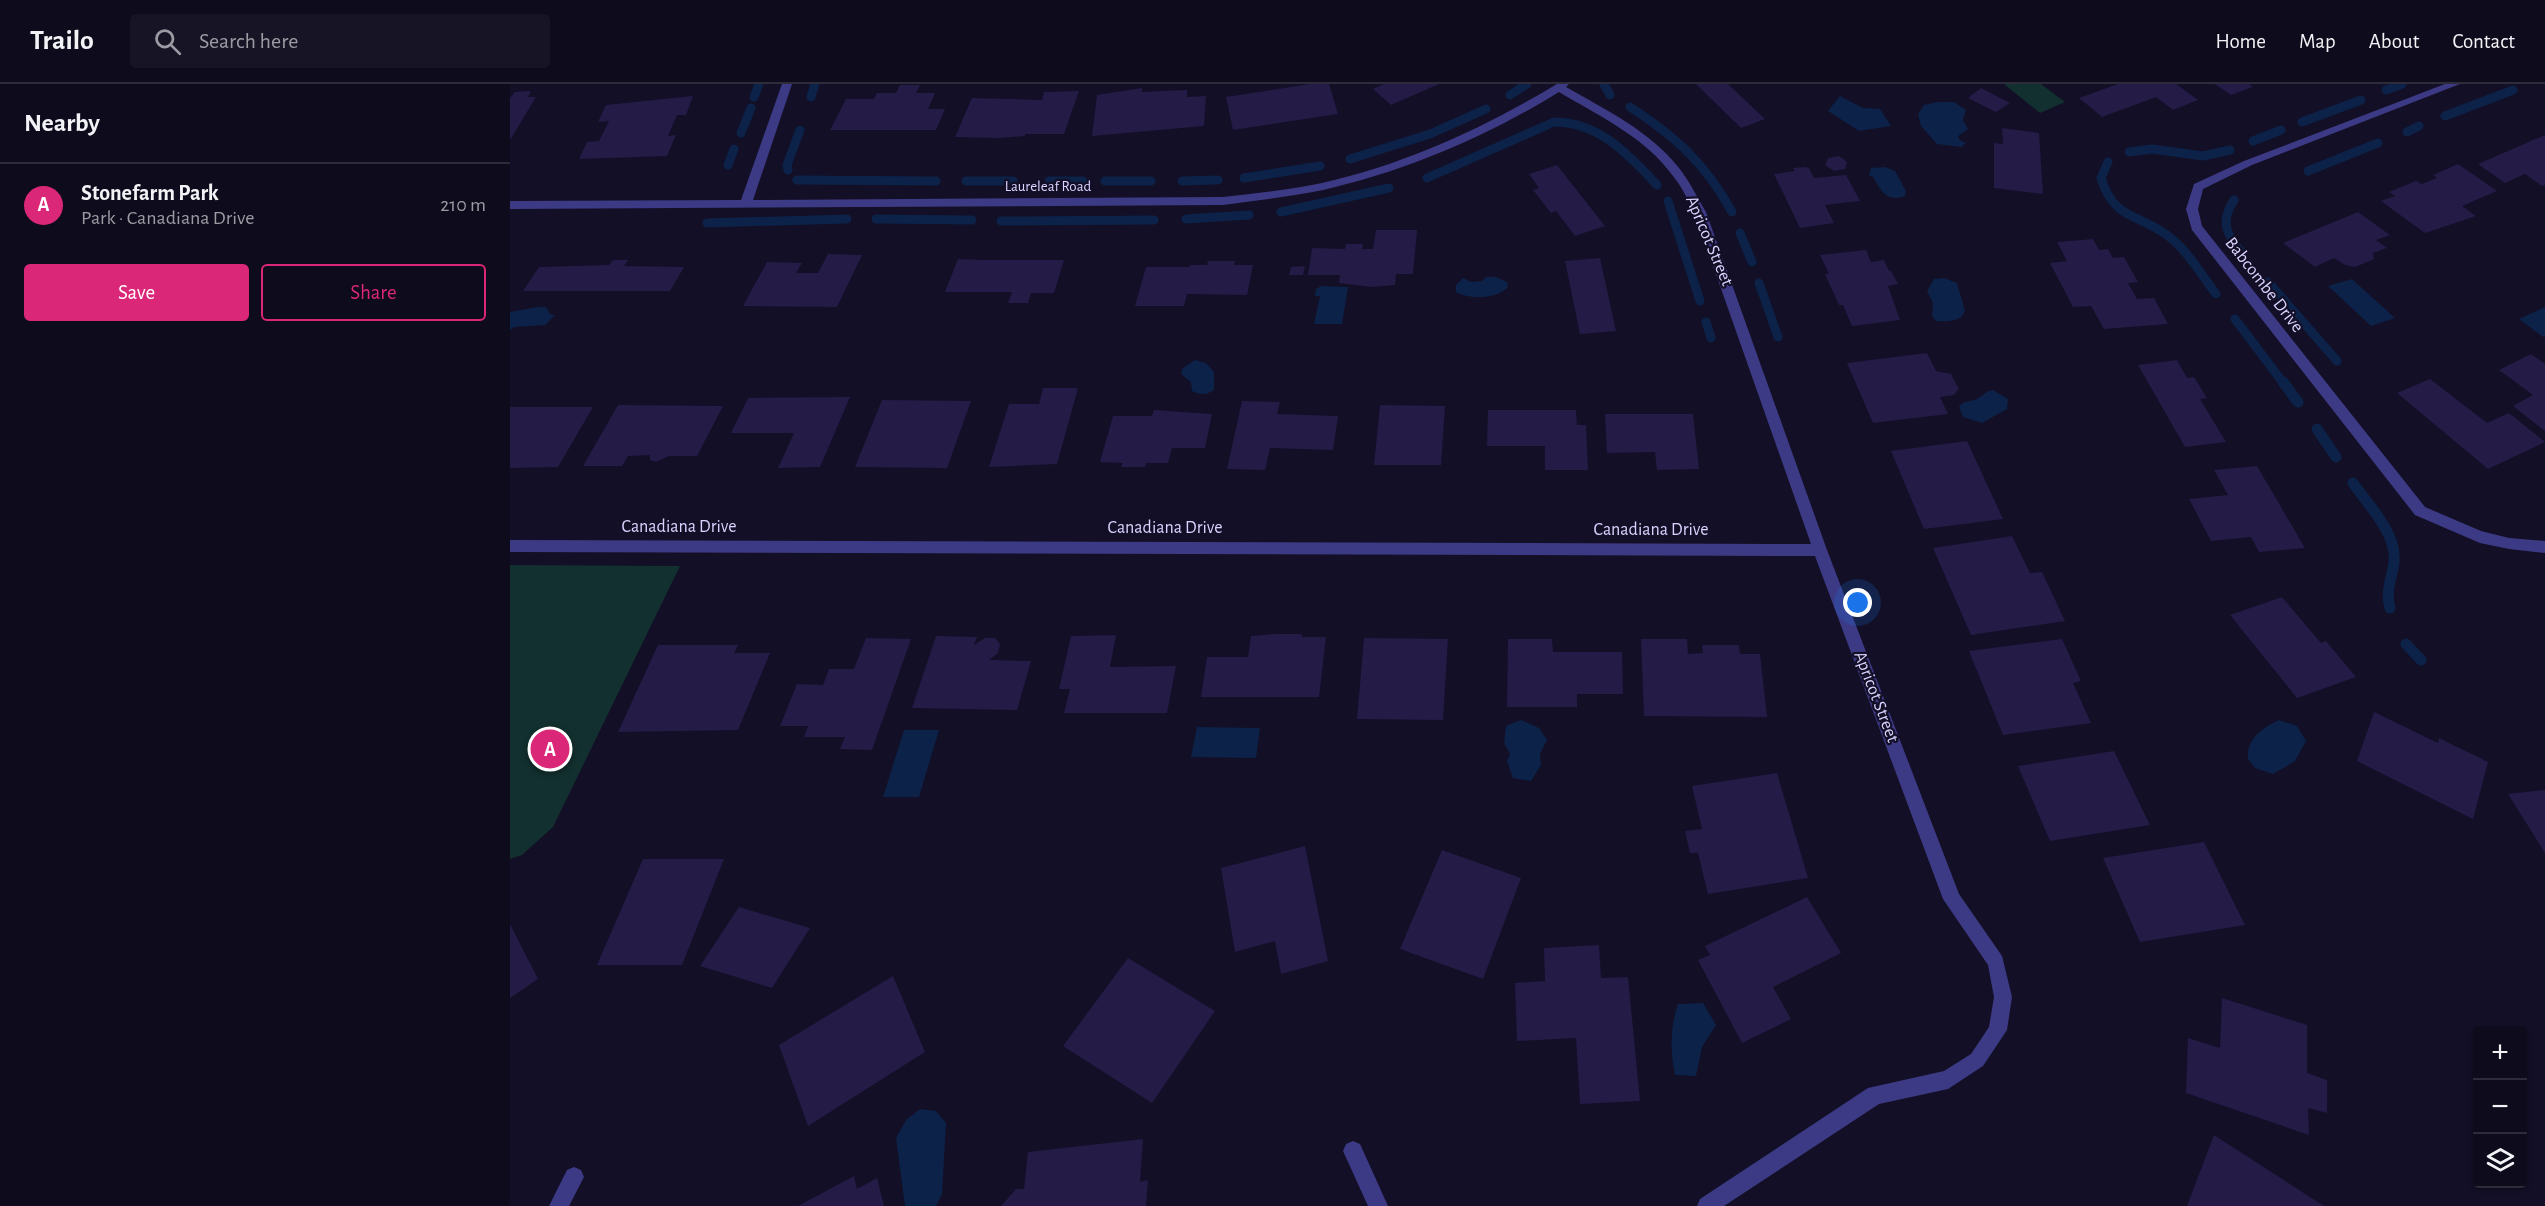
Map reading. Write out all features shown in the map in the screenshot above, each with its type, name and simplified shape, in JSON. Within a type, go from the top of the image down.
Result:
[{"type":"street","points":[[746,203],[787,84]]},
{"type":"street","name":"Babcombe Drive","points":[[2455,84],[2248,163],[2198,187],[2192,209],[2196,227],[2420,511],[2467,535],[2511,545],[2545,547]]},
{"type":"street","name":"Laureleaf Road","points":[[510,205],[1223,201],[1322,186],[1403,164],[1487,129],[1561,86]]},
{"type":"street","name":"Apricot Street","points":[[1561,86],[1623,126],[1655,150],[1674,169],[1700,212],[1820,550],[1952,899],[1996,962],[2003,997],[1998,1030],[1977,1060],[1948,1080],[1875,1095],[1707,1206]]},
{"type":"street","name":"Canadiana Drive","points":[[510,546],[1820,550]]},
{"type":"street","points":[[1353,1151],[1378,1206]]},
{"type":"street","points":[[559,1206],[574,1177]]},
{"type":"green space","points":[[2004,84],[2041,84],[2065,102],[2040,113]]},
{"type":"green space","points":[[510,565],[680,566],[553,827],[522,855],[510,859]]},
{"type":"water","points":[[1840,96],[1863,108],[1880,109],[1891,126],[1859,131],[1828,111]]},
{"type":"water","points":[[1954,102],[1966,110],[1963,120],[1968,129],[1958,136],[1966,143],[1961,147],[1937,144],[1921,126],[1918,114],[1924,105]]},
{"type":"water","points":[[1885,167],[1895,171],[1906,191],[1905,196],[1889,197],[1873,177],[1869,176],[1871,168]]},
{"type":"water","points":[[1486,277],[1496,277],[1507,282],[1508,287],[1497,294],[1483,297],[1462,295],[1456,292],[1456,285],[1463,278],[1471,282],[1482,281]]},
{"type":"water","points":[[1944,278],[1957,283],[1965,311],[1957,319],[1936,321],[1932,316],[1933,303],[1927,291],[1934,279]]},
{"type":"water","points":[[2352,279],[2395,318],[2371,326],[2328,286]]},
{"type":"water","points":[[1321,286],[1348,287],[1342,324],[1314,324],[1320,296],[1315,296],[1316,289]]},
{"type":"water","points":[[546,307],[550,314],[555,315],[545,325],[514,327],[510,330],[510,312]]},
{"type":"water","points":[[2545,307],[2545,336],[2543,337],[2519,319]]},
{"type":"water","points":[[1195,360],[1206,363],[1214,372],[1214,390],[1211,392],[1203,394],[1192,391],[1191,382],[1181,374],[1183,368]]},
{"type":"water","points":[[1993,390],[2008,399],[2007,409],[1982,423],[1963,417],[1959,406]]},
{"type":"water","points":[[1521,720],[1539,728],[1547,740],[1540,754],[1541,765],[1531,781],[1513,778],[1507,761],[1510,754],[1504,743],[1506,726]]},
{"type":"water","points":[[2279,720],[2297,726],[2306,741],[2295,761],[2273,774],[2255,768],[2248,759],[2248,752],[2256,735]]},
{"type":"water","points":[[1197,727],[1260,728],[1256,758],[1191,757]]},
{"type":"water","points":[[904,730],[939,730],[919,797],[883,797]]},
{"type":"water","points":[[1703,1003],[1716,1025],[1702,1047],[1696,1076],[1675,1075],[1672,1039],[1673,1022],[1678,1004]]},
{"type":"water","points":[[920,1109],[936,1111],[946,1123],[942,1194],[936,1206],[905,1206],[896,1138],[906,1120]]},
{"type":"building","points":[[1310,84],[1329,84],[1338,114],[1233,130],[1226,97]]},
{"type":"building","points":[[1384,84],[1439,84],[1391,105],[1373,89]]},
{"type":"building","points":[[1696,84],[1728,84],[1765,119],[1741,128]]},
{"type":"building","points":[[2118,84],[2176,84],[2198,100],[2173,110],[2156,97],[2102,117],[2079,98]]},
{"type":"building","points":[[2215,84],[2249,84],[2253,87],[2231,95]]},
{"type":"building","points":[[900,85],[920,85],[916,93],[935,93],[928,109],[945,109],[936,130],[830,130],[846,99],[874,99],[877,93],[896,93]]},
{"type":"building","points":[[1142,88],[1142,92],[1187,90],[1187,97],[1206,96],[1204,126],[1092,136],[1097,95]]},
{"type":"building","points":[[1981,88],[2010,103],[1996,112],[1968,98]]},
{"type":"building","points":[[531,91],[528,97],[536,97],[510,140],[510,98],[515,92]]},
{"type":"building","points":[[1079,91],[1064,134],[1025,134],[1025,136],[999,138],[955,137],[972,98],[1042,100],[1044,92]]},
{"type":"building","points":[[693,96],[686,115],[677,115],[668,136],[676,135],[667,156],[579,159],[587,142],[599,141],[609,121],[598,122],[606,105]]},
{"type":"building","points":[[2002,128],[2039,133],[2043,194],[1994,188],[1994,143],[2003,144]]},
{"type":"building","points":[[2545,135],[2545,185],[2542,186],[2525,174],[2505,183],[2478,164]]},
{"type":"building","points":[[1839,156],[1847,162],[1845,169],[1834,171],[1825,165],[1828,158]]},
{"type":"building","points":[[2458,164],[2497,191],[2462,206],[2476,216],[2425,233],[2381,201],[2395,196],[2389,192],[2416,181],[2422,184],[2437,178],[2433,175]]},
{"type":"building","points":[[1557,165],[1605,226],[1575,236],[1556,211],[1551,213],[1533,190],[1539,188],[1529,174]]},
{"type":"building","points":[[1793,168],[1809,168],[1814,178],[1846,175],[1860,201],[1825,205],[1834,223],[1800,228],[1774,174],[1795,171]]},
{"type":"building","points":[[2358,212],[2390,235],[2376,240],[2387,248],[2373,253],[2374,259],[2355,267],[2345,265],[2334,258],[2315,267],[2283,243]]},
{"type":"building","points":[[1376,230],[1417,230],[1413,274],[1396,274],[1395,285],[1372,287],[1339,283],[1340,275],[1308,275],[1312,248],[1345,249],[1346,244],[1363,244],[1362,249],[1373,249]]},
{"type":"building","points":[[2093,239],[2099,250],[2108,249],[2113,258],[2124,257],[2138,282],[2128,283],[2137,299],[2154,298],[2168,324],[2104,329],[2091,306],[2073,307],[2050,263],[2067,261],[2057,242]]},
{"type":"building","points":[[1866,250],[1871,262],[1884,260],[1898,284],[1888,286],[1900,320],[1852,326],[1843,305],[1839,305],[1825,274],[1829,274],[1820,255]]},
{"type":"building","points":[[828,254],[862,255],[837,307],[743,306],[767,262],[802,263],[796,273],[818,273]]},
{"type":"building","points":[[1600,258],[1616,331],[1580,334],[1565,261]]},
{"type":"building","points":[[958,259],[1064,260],[1054,293],[1031,293],[1028,303],[1008,303],[1012,292],[945,292]]},
{"type":"building","points":[[613,260],[628,260],[624,266],[684,267],[670,291],[523,291],[539,267],[609,265]]},
{"type":"building","points":[[1208,261],[1235,261],[1234,265],[1253,265],[1247,295],[1187,294],[1184,306],[1135,306],[1146,267],[1190,267],[1190,265],[1207,265]]},
{"type":"building","points":[[1305,266],[1303,275],[1289,275],[1291,267]]},
{"type":"building","points":[[1927,353],[1936,371],[1951,374],[1959,389],[1954,395],[1940,397],[1948,414],[1873,423],[1847,363]]},
{"type":"building","points":[[2531,354],[2545,364],[2545,431],[2513,406],[2533,395],[2499,370]]},
{"type":"building","points":[[2177,360],[2187,378],[2194,377],[2207,398],[2200,399],[2226,442],[2185,447],[2138,365]]},
{"type":"building","points":[[2430,379],[2487,423],[2509,413],[2545,442],[2488,469],[2397,393]]},
{"type":"building","points":[[1043,388],[1078,388],[1057,464],[989,467],[1009,404],[1039,404]]},
{"type":"building","points":[[850,397],[820,467],[778,468],[794,433],[731,433],[748,398]]},
{"type":"building","points":[[882,400],[971,401],[947,468],[855,467]]},
{"type":"building","points":[[1242,401],[1280,402],[1277,414],[1338,416],[1333,450],[1270,448],[1265,470],[1227,469]]},
{"type":"building","points":[[618,405],[723,406],[697,456],[669,456],[656,462],[650,460],[650,455],[628,456],[622,466],[583,466]]},
{"type":"building","points":[[1380,405],[1445,406],[1441,465],[1374,465]]},
{"type":"building","points":[[510,407],[593,407],[558,467],[510,468]]},
{"type":"building","points":[[1154,410],[1212,414],[1205,448],[1172,448],[1168,463],[1146,463],[1145,467],[1121,467],[1123,463],[1100,462],[1113,416],[1152,416]]},
{"type":"building","points":[[1488,410],[1576,410],[1577,425],[1586,425],[1588,470],[1545,470],[1545,446],[1487,446]]},
{"type":"building","points":[[1605,414],[1693,414],[1699,469],[1657,470],[1655,452],[1607,453]]},
{"type":"building","points":[[1967,441],[2003,519],[1924,529],[1891,451]]},
{"type":"building","points":[[2257,466],[2305,548],[2259,552],[2251,537],[2211,541],[2189,499],[2228,495],[2214,470]]},
{"type":"building","points":[[2012,536],[2030,573],[2042,572],[2065,621],[1971,635],[1933,548]]},
{"type":"building","points":[[2282,597],[2321,643],[2326,641],[2356,677],[2297,698],[2230,615]]},
{"type":"building","points":[[1275,634],[1326,637],[1319,697],[1201,697],[1207,657],[1248,657],[1251,636]]},
{"type":"building","points":[[1116,635],[1110,667],[1176,666],[1167,713],[1064,713],[1070,689],[1059,689],[1071,636]]},
{"type":"building","points":[[936,636],[977,637],[974,645],[985,638],[995,638],[1000,644],[998,653],[989,660],[1031,661],[1017,710],[912,708]]},
{"type":"building","points":[[866,638],[911,639],[872,750],[840,749],[845,737],[804,737],[808,726],[780,726],[797,684],[823,685],[829,669],[854,669]]},
{"type":"building","points":[[1364,638],[1448,639],[1443,720],[1357,719]]},
{"type":"building","points":[[1508,639],[1552,639],[1553,652],[1622,652],[1623,694],[1577,694],[1577,707],[1507,707]]},
{"type":"building","points":[[1641,639],[1687,639],[1688,654],[1703,653],[1702,645],[1739,645],[1740,654],[1760,654],[1767,717],[1644,716]]},
{"type":"building","points":[[2062,639],[2081,681],[2073,683],[2091,723],[2003,735],[1969,651]]},
{"type":"building","points":[[658,645],[738,645],[734,653],[770,653],[738,730],[618,732]]},
{"type":"building","points":[[2374,712],[2438,743],[2439,738],[2488,762],[2473,819],[2357,761]]},
{"type":"building","points":[[2114,751],[2150,825],[2050,841],[2018,766]]},
{"type":"building","points":[[1777,773],[1808,878],[1708,894],[1698,853],[1690,853],[1685,831],[1702,829],[1692,786]]},
{"type":"building","points":[[2545,790],[2545,853],[2508,794]]},
{"type":"building","points":[[2204,842],[2245,925],[2140,942],[2103,858]]},
{"type":"building","points":[[1305,846],[1328,961],[1281,974],[1275,941],[1235,952],[1221,868]]},
{"type":"building","points":[[1442,850],[1521,878],[1483,979],[1400,949]]},
{"type":"building","points":[[643,859],[724,859],[682,965],[597,965]]},
{"type":"building","points":[[1807,897],[1841,953],[1773,987],[1791,1019],[1742,1043],[1698,960],[1710,955],[1705,946]]},
{"type":"building","points":[[739,907],[810,928],[772,988],[700,966]]},
{"type":"building","points":[[510,924],[538,979],[510,998]]},
{"type":"building","points":[[1599,945],[1601,978],[1628,977],[1640,1101],[1580,1104],[1576,1038],[1517,1041],[1515,983],[1545,981],[1544,948]]},
{"type":"building","points":[[1128,958],[1215,1011],[1152,1103],[1063,1046]]},
{"type":"building","points":[[893,976],[925,1052],[808,1126],[779,1045]]},
{"type":"building","points":[[2222,998],[2307,1025],[2307,1073],[2327,1080],[2327,1113],[2308,1108],[2309,1135],[2186,1093],[2188,1038],[2220,1048]]},
{"type":"building","points":[[2214,1135],[2324,1206],[2187,1206]]},
{"type":"building","points":[[1143,1139],[1140,1182],[1148,1180],[1146,1206],[1001,1206],[1016,1189],[1024,1189],[1028,1152]]},
{"type":"building","points":[[854,1176],[857,1189],[877,1178],[884,1206],[798,1206]]},
{"type":"waterway","points":[[754,97],[759,84]]},
{"type":"waterway","points":[[811,97],[815,84]]},
{"type":"waterway","points":[[1510,95],[1527,84]]},
{"type":"waterway","points":[[1604,84],[1610,95]]},
{"type":"waterway","points":[[2386,90],[2402,84]]},
{"type":"waterway","points":[[2445,116],[2513,90]]},
{"type":"waterway","points":[[2302,122],[2361,100]]},
{"type":"waterway","points":[[1630,107],[1662,129],[1688,152],[1711,179],[1732,212]]},
{"type":"waterway","points":[[741,133],[751,108]]},
{"type":"waterway","points":[[1350,159],[1430,134],[1486,109]]},
{"type":"waterway","points":[[1427,178],[1554,122],[1570,123],[1599,134],[1624,151],[1657,185]]},
{"type":"waterway","points":[[2407,132],[2419,126]]},
{"type":"waterway","points":[[788,170],[787,165],[800,130]]},
{"type":"waterway","points":[[2253,141],[2281,130]]},
{"type":"waterway","points":[[2308,171],[2378,143]]},
{"type":"waterway","points":[[728,165],[734,149]]},
{"type":"waterway","points":[[2129,152],[2152,149],[2203,156],[2230,150]]},
{"type":"waterway","points":[[2108,162],[2101,178],[2114,203],[2131,216],[2172,239],[2190,258],[2216,294]]},
{"type":"waterway","points":[[1244,178],[1320,166]]},
{"type":"waterway","points":[[797,180],[936,181]]},
{"type":"waterway","points":[[1182,181],[1218,180]]},
{"type":"waterway","points":[[966,181],[1013,181]]},
{"type":"waterway","points":[[1049,181],[1083,181]]},
{"type":"waterway","points":[[1105,181],[1151,181]]},
{"type":"waterway","points":[[1281,212],[1389,188]]},
{"type":"waterway","points":[[2234,200],[2229,208],[2226,222],[2229,235],[2243,254]]},
{"type":"waterway","points":[[1668,201],[1700,301]]},
{"type":"waterway","points":[[1186,219],[1249,215]]},
{"type":"waterway","points":[[707,223],[847,219]]},
{"type":"waterway","points":[[876,219],[972,220]]},
{"type":"waterway","points":[[1001,221],[1154,220]]},
{"type":"waterway","points":[[1740,233],[1752,262]]},
{"type":"waterway","points":[[2268,282],[2337,361]]},
{"type":"waterway","points":[[1759,283],[1778,337]]},
{"type":"waterway","points":[[2235,319],[2284,384]]},
{"type":"waterway","points":[[1706,322],[1711,338]]},
{"type":"waterway","points":[[2283,382],[2298,402]]},
{"type":"waterway","points":[[2317,429],[2336,457]]},
{"type":"waterway","points":[[2353,483],[2380,520],[2394,551],[2389,590],[2390,608]]},
{"type":"waterway","points":[[2406,644],[2421,660]]},
{"type":"place","name":"Stonefarm Park","points":[[550,749]]}]
